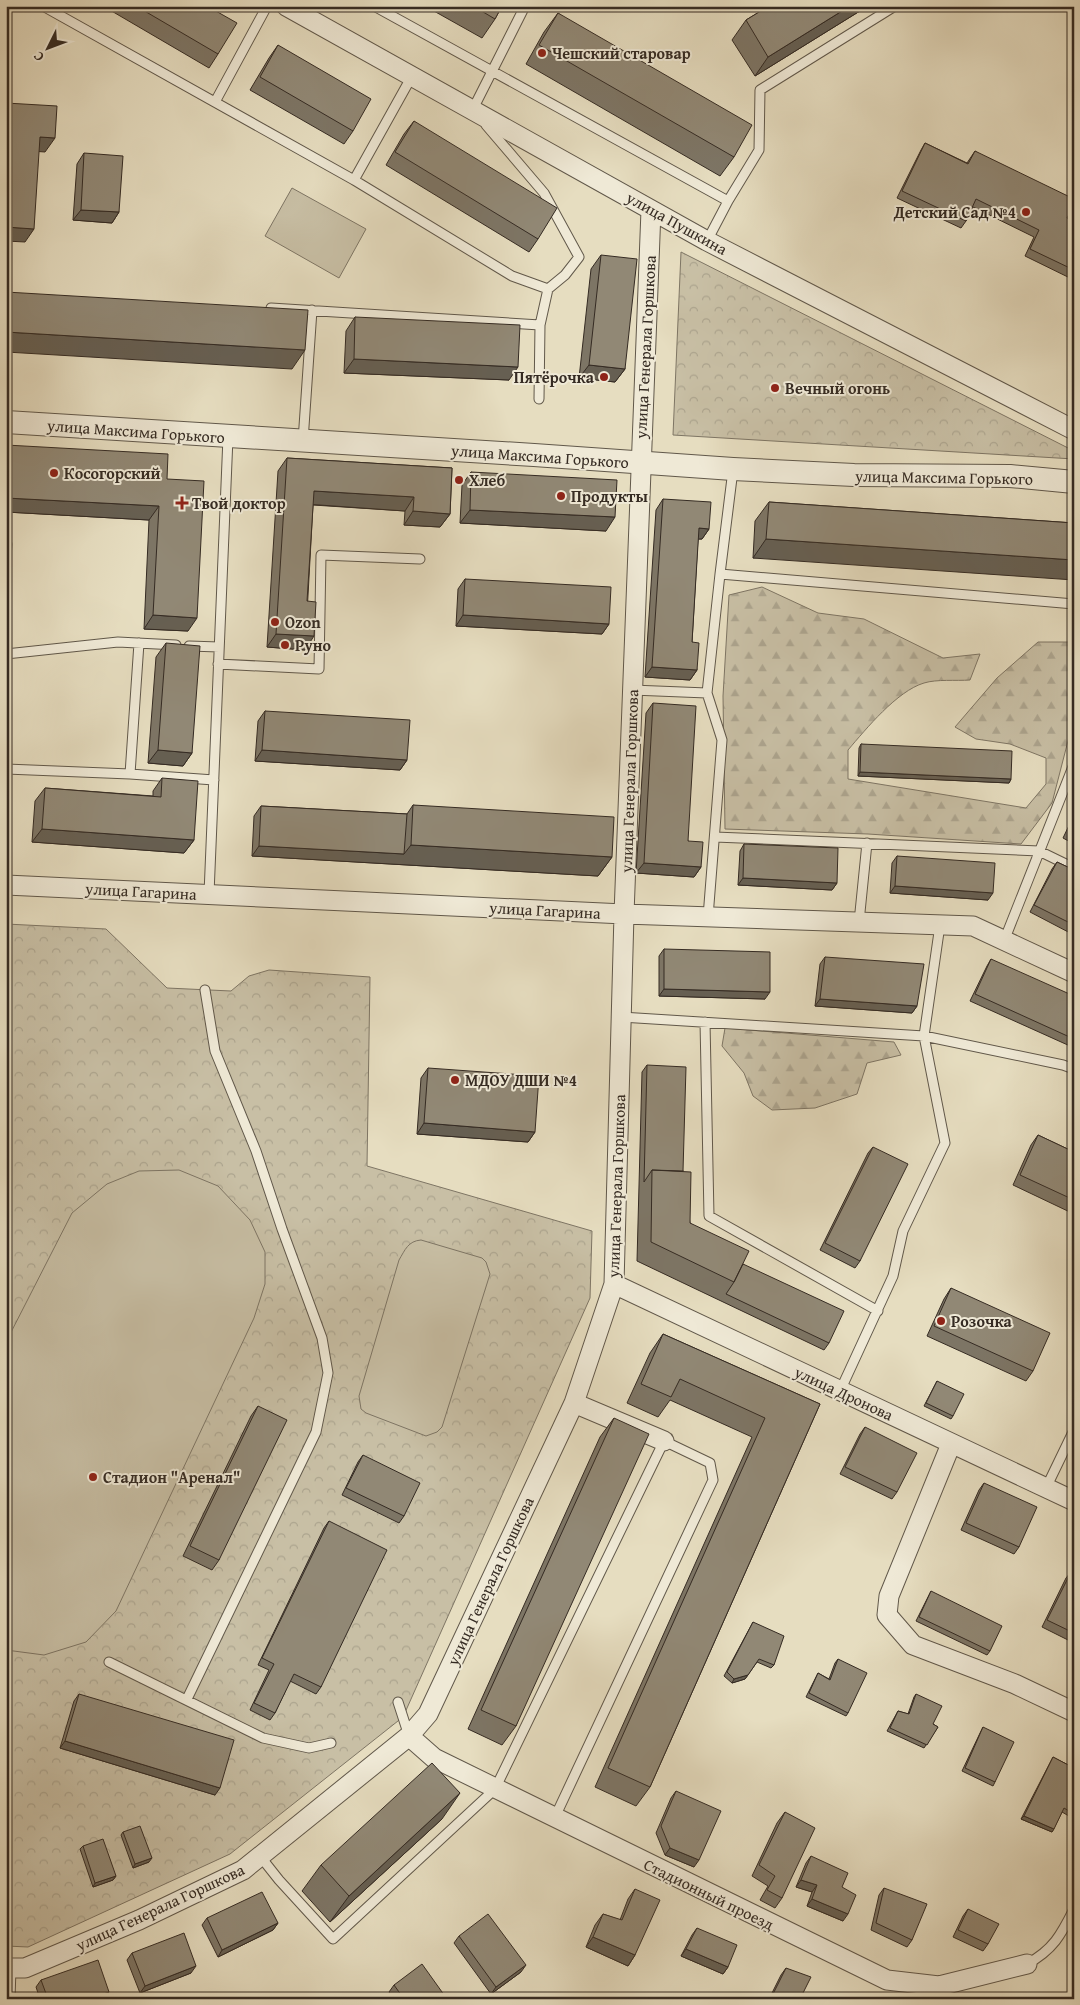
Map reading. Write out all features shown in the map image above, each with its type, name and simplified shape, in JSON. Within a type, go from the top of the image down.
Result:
[{"type":"street","name":"улица Пушкина","points":[[286,6],[707,241],[1074,430]]},
{"type":"street","name":"улица Генерала Горшкова","points":[[8,1968],[25,1968],[139,1920],[242,1870],[409,1736],[428,1714],[574,1403],[614,1284],[624,914],[624,820],[632,690],[651,210]]},
{"type":"street","name":"улица Максима Горького","points":[[6,422],[733,469],[854,475],[1010,476],[1074,482]]},
{"type":"street","name":"улица Гагарина","points":[[6,885],[624,914],[973,926],[1074,973]]},
{"type":"street","name":"улица Дронова","points":[[614,1284],[1074,1501]]},
{"type":"street","points":[[574,1403],[664,1441]]},
{"type":"street","points":[[951,1444],[889,1596],[887,1615],[913,1645],[1015,1684],[1074,1712]]},
{"type":"street","name":"Стадионный проезд","points":[[409,1736],[434,1758],[887,1980],[939,1986],[1027,1964]]},
{"type":"lane","points":[[44,6],[354,180],[512,276],[548,289]]},
{"type":"lane","points":[[215,102],[267,6]]},
{"type":"lane","points":[[374,6],[728,200]]},
{"type":"lane","points":[[525,6],[473,109],[544,192],[579,256],[565,275],[548,289],[540,325],[539,399]]},
{"type":"lane","points":[[707,241],[728,200],[759,150],[760,90],[895,6]]},
{"type":"lane","points":[[354,180],[412,76]]},
{"type":"lane","points":[[262,307],[540,325]]},
{"type":"lane","points":[[303,442],[312,310]]},
{"type":"lane","points":[[209,894],[228,437]]},
{"type":"lane","points":[[708,917],[722,740],[707,693],[733,469]]},
{"type":"lane","points":[[6,557],[7,544]]},
{"type":"lane","points":[[218,664],[319,669],[321,554],[420,559]]},
{"type":"lane","points":[[720,574],[1074,604]]},
{"type":"lane","points":[[6,654],[118,642],[219,647]]},
{"type":"lane","points":[[130,774],[139,643]]},
{"type":"lane","points":[[632,690],[707,693]]},
{"type":"lane","points":[[1004,941],[1074,764]]},
{"type":"lane","points":[[6,769],[130,774],[214,780]]},
{"type":"lane","points":[[715,837],[1039,851],[1074,868]]},
{"type":"lane","points":[[859,922],[867,843]]},
{"type":"lane","points":[[840,1391],[893,1276],[903,1231],[945,1143],[924,1036],[940,925]]},
{"type":"lane","points":[[188,1699],[316,1432],[328,1373],[322,1338],[256,1151],[215,1051],[205,990]]},
{"type":"lane","points":[[621,1018],[924,1036],[1063,1064],[1074,1070]]},
{"type":"lane","points":[[705,1022],[709,1216],[878,1310]]},
{"type":"lane","points":[[1046,1488],[1074,1430]]},
{"type":"lane","points":[[260,1856],[332,1939],[495,1789],[664,1441],[710,1463],[713,1480],[555,1816]]},
{"type":"lane","points":[[109,1662],[188,1699],[263,1738],[309,1748],[331,1742]]},
{"type":"lane","points":[[398,1702],[409,1736]]},
{"type":"lane","points":[[1027,1964],[1041,1956],[1059,1939],[1074,1909]]},
{"type":"lane","points":[[8,1968],[10,1999]]},
{"type":"green space","points":[[292,188],[366,229],[339,278],[265,236]]},
{"type":"green space","points":[[681,252],[1074,451],[1074,459],[673,435]]},
{"type":"green space","points":[[762,587],[818,613],[864,619],[943,658],[980,654],[970,680],[924,683],[914,687],[893,702],[848,750],[848,779],[1026,808],[1046,784],[1046,758],[1010,744],[976,739],[955,727],[997,678],[1038,642],[1074,642],[1074,718],[1052,803],[1021,844],[868,834],[725,829],[723,696],[729,595]]},
{"type":"green space","points":[[6,924],[106,929],[167,988],[231,991],[249,976],[269,970],[370,977],[367,1166],[592,1231],[590,1298],[403,1717],[230,1854],[28,1947],[6,1946]]},
{"type":"green space","points":[[725,1028],[894,1042],[901,1055],[867,1063],[857,1094],[815,1108],[772,1110],[753,1096],[744,1073],[722,1046]]},
{"type":"green space","name":"Стадион \"Аренал\"","points":[[179,1170],[218,1186],[250,1220],[265,1252],[265,1284],[254,1318],[116,1611],[86,1642],[44,1655],[6,1650],[6,1342],[72,1213],[107,1184],[139,1171]]},
{"type":"green space","points":[[421,1240],[482,1258],[486,1262],[490,1274],[442,1427],[437,1432],[426,1436],[366,1413],[361,1409],[359,1396],[399,1260],[410,1244]]},
{"type":"building","points":[[136,6],[207,6],[237,23],[218,54]]},
{"type":"building","points":[[473,6],[502,6],[495,19]]},
{"type":"building","points":[[769,6],[850,6],[768,57],[746,20]]},
{"type":"building","points":[[558,13],[752,125],[734,157],[539,45]]},
{"type":"building","points":[[278,45],[371,99],[353,131],[260,77]]},
{"type":"building","points":[[6,103],[57,106],[55,138],[40,137],[34,229],[6,227]]},
{"type":"building","points":[[414,121],[557,208],[538,239],[395,152]]},
{"type":"building","name":"Детский Сад №4","points":[[925,143],[968,164],[975,151],[1074,199],[1074,205],[1067,218],[1074,221],[1074,270],[1030,249],[1039,230],[976,199],[966,221],[902,191]]},
{"type":"building","points":[[84,153],[123,156],[119,212],[81,210]]},
{"type":"building","points":[[601,255],[637,259],[625,369],[589,365]]},
{"type":"building","points":[[6,292],[308,310],[305,350],[6,332]]},
{"type":"building","points":[[355,317],[520,325],[518,367],[354,359]]},
{"type":"building","points":[[6,445],[168,454],[167,479],[204,481],[197,618],[153,615],[159,506],[6,498]]},
{"type":"building","points":[[287,458],[452,468],[450,514],[413,511],[414,497],[314,491],[307,601],[316,602],[314,636],[276,634]]},
{"type":"building","points":[[471,472],[617,480],[615,517],[470,510]]},
{"type":"building","points":[[663,499],[711,502],[709,529],[699,528],[692,642],[699,643],[697,670],[652,667]]},
{"type":"building","points":[[769,502],[1074,523],[1074,560],[766,539]]},
{"type":"building","points":[[465,579],[611,587],[609,624],[463,615]]},
{"type":"building","points":[[166,643],[200,646],[192,753],[158,750]]},
{"type":"building","points":[[653,703],[696,706],[688,841],[703,842],[701,867],[644,863]]},
{"type":"building","points":[[265,711],[410,720],[407,760],[262,750]]},
{"type":"building","points":[[861,744],[1012,751],[1011,779],[860,772]]},
{"type":"building","points":[[162,778],[198,781],[194,840],[42,829],[45,788],[161,797]]},
{"type":"building","points":[[413,805],[614,817],[612,857],[411,845]]},
{"type":"building","points":[[261,806],[407,814],[404,854],[259,846]]},
{"type":"building","points":[[1074,818],[1074,834],[1068,831]]},
{"type":"building","points":[[744,844],[838,848],[837,883],[743,878]]},
{"type":"building","points":[[897,856],[995,863],[993,893],[895,886]]},
{"type":"building","points":[[1057,862],[1074,870],[1074,925],[1034,905]]},
{"type":"building","points":[[664,949],[770,952],[770,992],[664,989]]},
{"type":"building","points":[[825,957],[924,964],[917,1006],[820,999]]},
{"type":"building","points":[[991,959],[1074,996],[1074,1039],[975,994]]},
{"type":"building","points":[[647,1065],[686,1067],[683,1171],[652,1170],[644,1182]]},
{"type":"building","points":[[428,1068],[539,1076],[535,1132],[424,1123]]},
{"type":"building","points":[[1038,1135],[1074,1152],[1074,1200],[1020,1175]]},
{"type":"building","points":[[873,1147],[908,1164],[860,1261],[825,1243]]},
{"type":"building","points":[[652,1170],[691,1172],[690,1223],[749,1251],[734,1282],[651,1242]]},
{"type":"building","points":[[743,1264],[844,1311],[829,1343],[726,1294]]},
{"type":"building","points":[[951,1288],[1050,1333],[1033,1371],[934,1326]]},
{"type":"building","points":[[663,1334],[820,1404],[650,1787],[608,1768],[765,1418],[680,1379],[671,1397],[641,1384]]},
{"type":"building","points":[[937,1381],[964,1394],[953,1416],[926,1403]]},
{"type":"building","points":[[258,1406],[287,1420],[219,1560],[190,1546]]},
{"type":"building","points":[[614,1418],[649,1434],[516,1726],[481,1710]]},
{"type":"building","points":[[865,1427],[917,1453],[897,1492],[845,1467]]},
{"type":"building","points":[[363,1455],[420,1483],[404,1516],[346,1488]]},
{"type":"building","points":[[984,1483],[1037,1507],[1019,1547],[966,1523]]},
{"type":"building","points":[[329,1521],[387,1550],[321,1687],[294,1674],[275,1713],[254,1703],[274,1664],[262,1658]]},
{"type":"building","points":[[1071,1572],[1074,1573],[1074,1633],[1047,1620]]},
{"type":"building","points":[[931,1591],[1002,1626],[990,1651],[919,1617]]},
{"type":"building","points":[[753,1622],[784,1636],[774,1665],[759,1659],[748,1675],[734,1679],[727,1672]]},
{"type":"building","points":[[838,1659],[867,1673],[848,1713],[809,1693],[818,1673],[830,1680]]},
{"type":"building","points":[[79,1694],[234,1740],[220,1788],[65,1741]]},
{"type":"building","points":[[916,1694],[942,1706],[933,1724],[938,1727],[927,1745],[890,1728],[898,1711],[909,1714]]},
{"type":"building","points":[[983,1727],[1014,1742],[995,1782],[965,1768]]},
{"type":"building","points":[[1053,1757],[1074,1768],[1074,1814],[1064,1808],[1054,1829],[1024,1816]]},
{"type":"building","points":[[432,1763],[460,1793],[349,1896],[321,1865]]},
{"type":"building","points":[[676,1791],[721,1811],[699,1860],[670,1848],[661,1826]]},
{"type":"building","points":[[785,1812],[815,1828],[782,1898],[767,1890],[775,1876],[759,1865]]},
{"type":"building","points":[[140,1826],[152,1858],[135,1864],[123,1832]]},
{"type":"building","points":[[103,1839],[116,1876],[95,1883],[83,1846]]},
{"type":"building","points":[[811,1856],[848,1873],[842,1887],[856,1895],[848,1914],[812,1899],[817,1885],[801,1880]]},
{"type":"building","points":[[884,1888],[927,1904],[912,1940],[876,1923]]},
{"type":"building","points":[[635,1889],[660,1900],[635,1955],[593,1937],[603,1914],[622,1920]]},
{"type":"building","points":[[262,1892],[278,1923],[222,1950],[207,1918]]},
{"type":"building","points":[[968,1909],[999,1924],[988,1944],[958,1930]]},
{"type":"building","points":[[488,1914],[526,1965],[496,1987],[459,1936]]},
{"type":"building","points":[[697,1928],[737,1945],[728,1967],[686,1949]]},
{"type":"building","points":[[184,1933],[196,1966],[145,1986],[132,1953]]},
{"type":"building","points":[[98,1960],[109,1992],[89,1999],[48,1999],[41,1980]]},
{"type":"building","points":[[422,1964],[447,1999],[404,1999],[394,1985]]},
{"type":"building","points":[[786,1968],[811,1977],[800,1999],[782,1999],[772,1996]]},
{"type":"place","name":"Чешский старовар","points":[[542,53]]},
{"type":"place","name":"Детский Сад №4","points":[[1026,212]]},
{"type":"place","name":"Пятёрочка","points":[[604,377]]},
{"type":"place","name":"Вечный огонь","points":[[775,388]]},
{"type":"place","name":"Косогорский","points":[[54,473]]},
{"type":"place","name":"Хлеб","points":[[459,480]]},
{"type":"place","name":"Продукты","points":[[561,496]]},
{"type":"place","name":"Твой доктор","points":[[182,503]]},
{"type":"place","name":"Ozon","points":[[275,622]]},
{"type":"place","name":"Руно","points":[[285,645]]},
{"type":"place","name":"МДОУ ДШИ №4","points":[[455,1080]]},
{"type":"place","name":"Розочка","points":[[941,1321]]},
{"type":"place","name":"Стадион \"Аренал\"","points":[[93,1477]]}]
